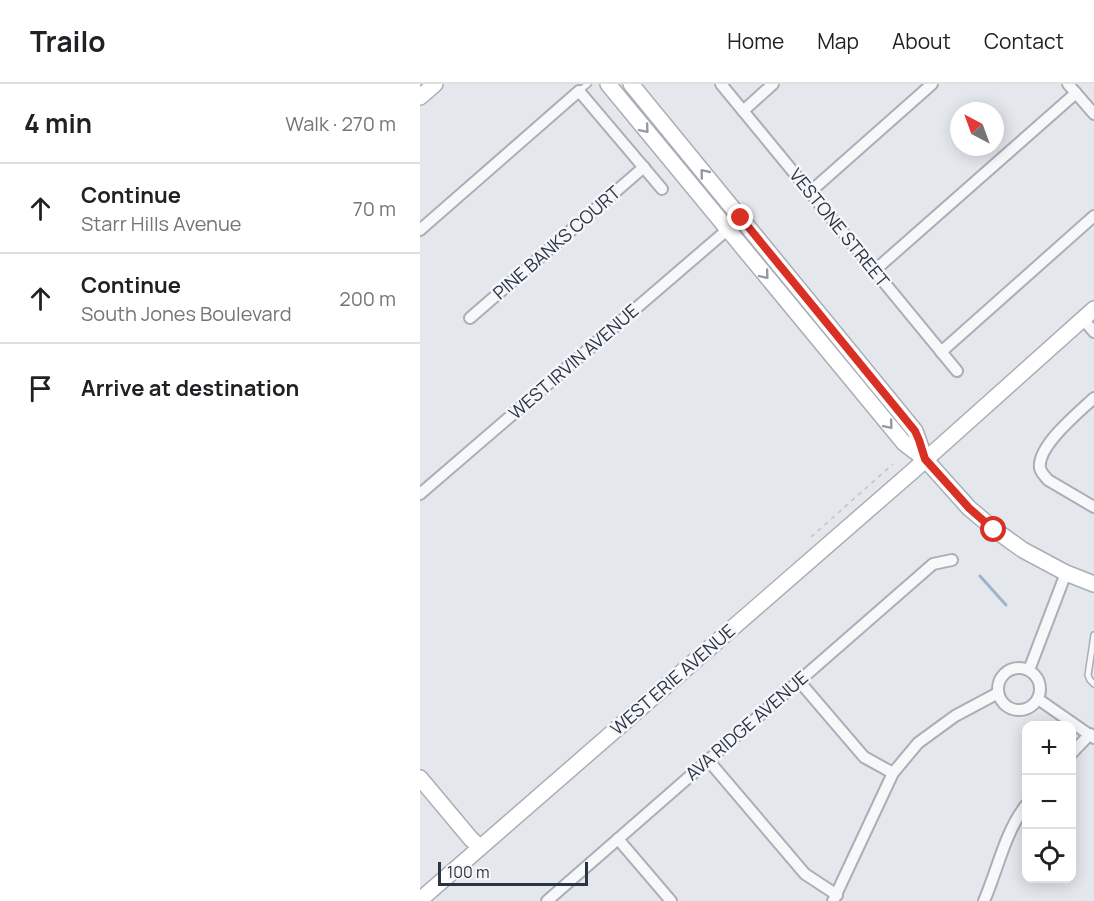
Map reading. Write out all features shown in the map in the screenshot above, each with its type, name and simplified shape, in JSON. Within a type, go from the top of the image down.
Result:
[{"type":"street","points":[[420,97],[435,84]]},
{"type":"street","points":[[608,84],[904,443],[925,459],[981,520],[1023,549],[1066,573],[1094,584]]},
{"type":"street","points":[[631,84],[915,431],[925,459]]},
{"type":"street","name":"VESTONE STREET","points":[[722,84],[957,371]]},
{"type":"street","points":[[743,111],[773,84]]},
{"type":"street","points":[[810,192],[932,84]]},
{"type":"street","points":[[1068,84],[1094,114]]},
{"type":"street","points":[[420,230],[584,88],[662,189]]},
{"type":"street","points":[[874,271],[1076,93]]},
{"type":"street","name":"PINE BANKS COURT","points":[[470,318],[644,167]]},
{"type":"street","points":[[941,352],[1094,216]]},
{"type":"street","name":"WEST IRVIN AVENUE","points":[[420,494],[741,218]]},
{"type":"street","points":[[1088,314],[1094,332]]},
{"type":"street","name":"WEST ERIE AVENUE","points":[[420,900],[1088,314]]},
{"type":"street","points":[[1094,398],[1045,448],[1040,468],[1048,480],[1094,507]]},
{"type":"street","name":"AVA RIDGE AVENUE","points":[[547,901],[933,564],[952,560]]},
{"type":"street","points":[[1029,670],[1066,573]]},
{"type":"street","points":[[1017,668],[1029,670],[1040,683],[1038,699],[1032,707],[1022,711],[1012,710],[1003,703],[998,693],[999,681],[1006,672],[1017,668]]},
{"type":"street","points":[[799,681],[864,757],[893,773]]},
{"type":"street","points":[[708,760],[805,874],[835,898],[893,773],[918,743],[955,716],[998,693]]},
{"type":"street","points":[[1038,699],[1093,737],[1076,749]]},
{"type":"street","points":[[420,778],[480,847]]},
{"type":"street","points":[[984,901],[1004,845],[1022,811]]},
{"type":"street","points":[[618,839],[671,901]]},
{"type":"lane","points":[[1094,635],[1088,675],[1094,684]]},
{"type":"path","points":[[811,537],[893,464]]},
{"type":"waterway","points":[[980,576],[1006,605]]},
{"type":"route","points":[[741,218],[915,431],[925,459],[969,508],[994,530]]}]
